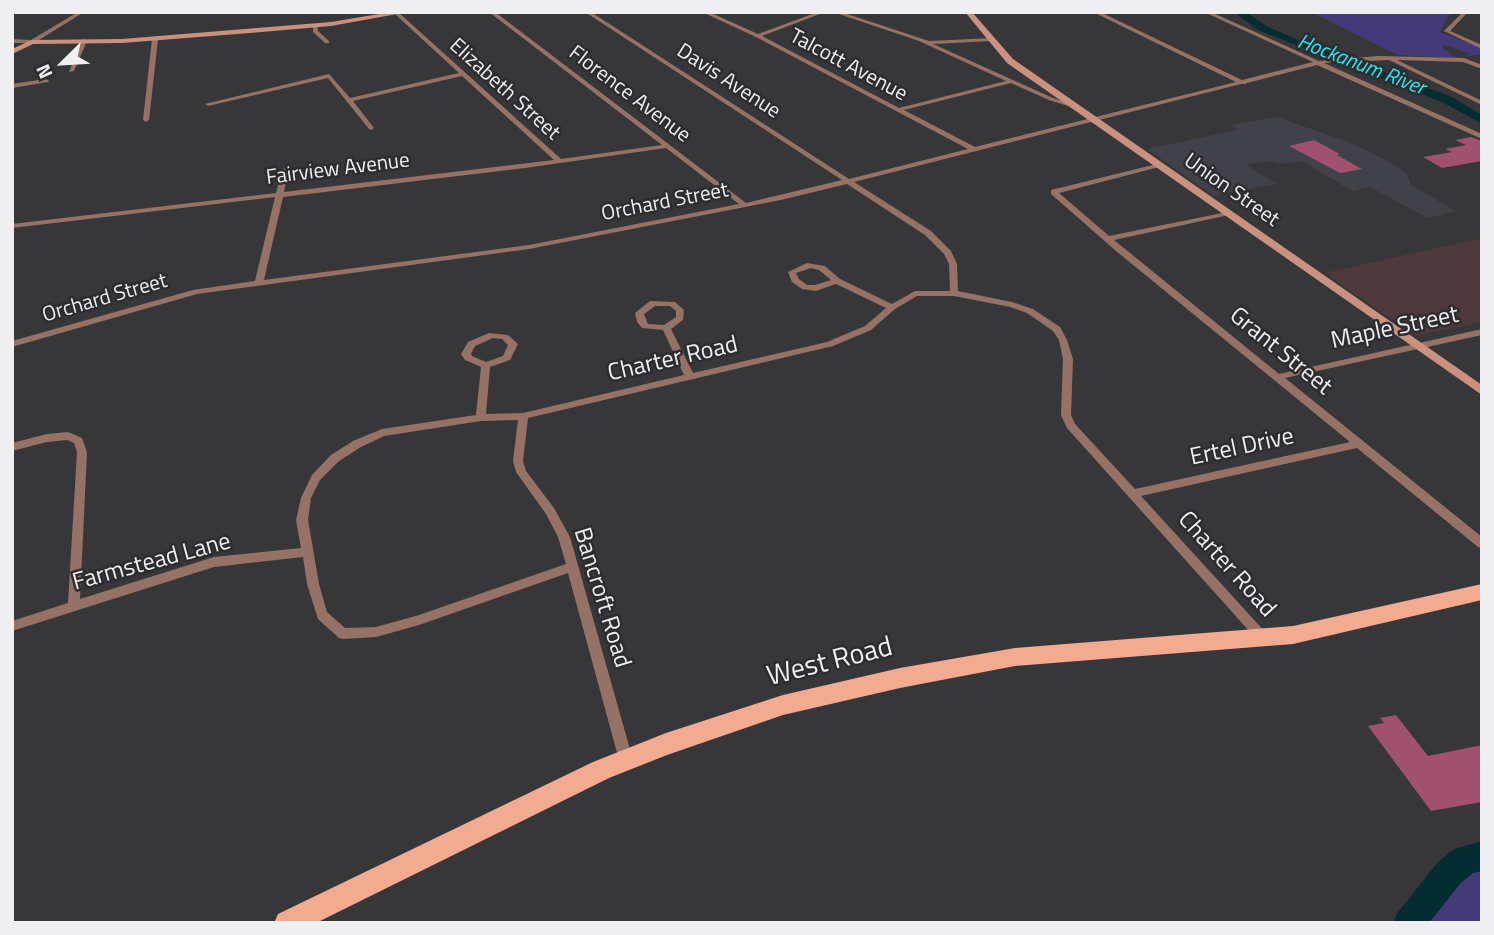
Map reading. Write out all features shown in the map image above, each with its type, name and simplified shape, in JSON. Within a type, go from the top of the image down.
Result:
[{"type":"main road","name":"Union Street","points":[[968,12],[1010,61],[1482,391]]},
{"type":"main road","points":[[12,52],[32,41],[155,39],[315,26],[401,13]]},
{"type":"main road","name":"West Road","points":[[287,923],[507,814],[626,760],[721,724],[783,705],[935,671],[1046,653],[1264,639],[1334,628],[1482,592]]},
{"type":"street","points":[[12,41],[32,41],[82,12]]},
{"type":"street","name":"Florence Avenue","points":[[492,12],[745,205]]},
{"type":"street","name":"Davis Avenue","points":[[587,12],[849,181],[938,242],[953,264],[954,293]]},
{"type":"street","name":"Talcott Avenue","points":[[704,12],[758,36],[975,150]]},
{"type":"street","points":[[758,36],[824,12]]},
{"type":"street","points":[[837,13],[847,12]]},
{"type":"street","points":[[1095,12],[1244,83]]},
{"type":"street","points":[[1206,12],[1482,137]]},
{"type":"street","points":[[1466,12],[1448,32],[1482,47]]},
{"type":"street","name":"Elizabeth Street","points":[[401,13],[462,74],[559,161]]},
{"type":"street","points":[[837,13],[927,42],[1044,96],[1078,107]]},
{"type":"street","points":[[315,26],[315,31],[327,42]]},
{"type":"street","points":[[146,120],[155,39]]},
{"type":"street","points":[[927,42],[991,39]]},
{"type":"street","points":[[71,71],[84,41]]},
{"type":"street","points":[[1464,60],[1481,57]]},
{"type":"street","points":[[1390,58],[1482,103]]},
{"type":"street","name":"Orchard Street","points":[[12,344],[188,294],[517,249],[745,205],[1097,120],[1318,62],[1390,58],[1464,60]]},
{"type":"street","points":[[1464,60],[1482,67]]},
{"type":"street","points":[[351,100],[462,74]]},
{"type":"street","points":[[208,104],[328,76],[351,100],[371,128]]},
{"type":"street","points":[[12,86],[46,81]]},
{"type":"street","points":[[898,110],[1013,81]]},
{"type":"street","points":[[1044,96],[1064,97]]},
{"type":"street","name":"Fairview Avenue","points":[[12,226],[667,146]]},
{"type":"street","name":"Grant Street","points":[[1161,165],[1054,191],[1108,239],[1482,544]]},
{"type":"street","points":[[259,284],[285,170]]},
{"type":"street","points":[[1108,239],[1229,213]]},
{"type":"street","points":[[837,281],[817,288],[805,287],[795,280],[792,272],[810,265],[822,268],[837,281],[892,307]]},
{"type":"street","name":"Charter Road","points":[[573,566],[419,620],[376,632],[343,634],[322,615],[305,552],[302,520],[306,498],[316,478],[335,458],[382,433],[481,418],[523,416],[690,377],[852,337],[868,328],[892,307],[915,294],[954,293],[1013,304],[1030,311],[1057,329],[1068,359],[1066,415],[1071,426],[1264,639]]},
{"type":"street","points":[[653,303],[672,304],[680,310],[680,318],[666,328],[645,326],[640,322],[639,313],[653,303]]},
{"type":"street","points":[[666,328],[690,377]]},
{"type":"street","name":"Maple Street","points":[[1277,377],[1482,332]]},
{"type":"street","points":[[492,335],[510,340],[513,348],[507,358],[486,365],[468,358],[467,349],[471,344],[492,335]]},
{"type":"street","points":[[481,418],[486,365]]},
{"type":"street","name":"Bancroft Road","points":[[523,416],[518,461],[521,472],[550,510],[564,537],[626,760]]},
{"type":"street","points":[[12,447],[68,436],[78,441],[82,453],[74,605]]},
{"type":"street","name":"Ertel Drive","points":[[1133,494],[1360,444]]},
{"type":"street","name":"Farmstead Lane","points":[[12,626],[214,562],[305,552]]},
{"type":"shaded area","points":[[1311,12],[1454,12],[1448,16],[1440,32],[1482,48],[1482,54],[1464,57],[1471,54],[1445,45],[1442,46],[1444,49],[1456,58],[1398,55]]},
{"type":"shaded area","points":[[1277,117],[1351,143],[1382,158],[1407,173],[1410,184],[1455,211],[1428,218],[1370,187],[1352,191],[1302,161],[1279,164],[1266,161],[1247,165],[1276,184],[1214,196],[1147,149],[1238,130],[1230,125]]},
{"type":"shaded area","points":[[1477,239],[1482,242],[1482,322],[1416,336],[1325,273]]},
{"type":"shaded area","points":[[1482,846],[1482,923],[1412,923],[1440,878]]},
{"type":"building","points":[[1471,137],[1482,141],[1482,161],[1442,168],[1423,157],[1452,152],[1445,149],[1466,145],[1455,140]]},
{"type":"building","points":[[1314,140],[1362,169],[1340,173],[1289,146]]},
{"type":"building","points":[[1396,715],[1428,756],[1482,745],[1482,802],[1431,811],[1368,726],[1384,723],[1380,718]]},
{"type":"waterway","name":"Hockanum River","points":[[1239,12],[1262,28],[1446,99],[1482,120]]},
{"type":"waterway","name":"Hockanum River","points":[[1409,923],[1449,873],[1465,860],[1482,856]]}]
